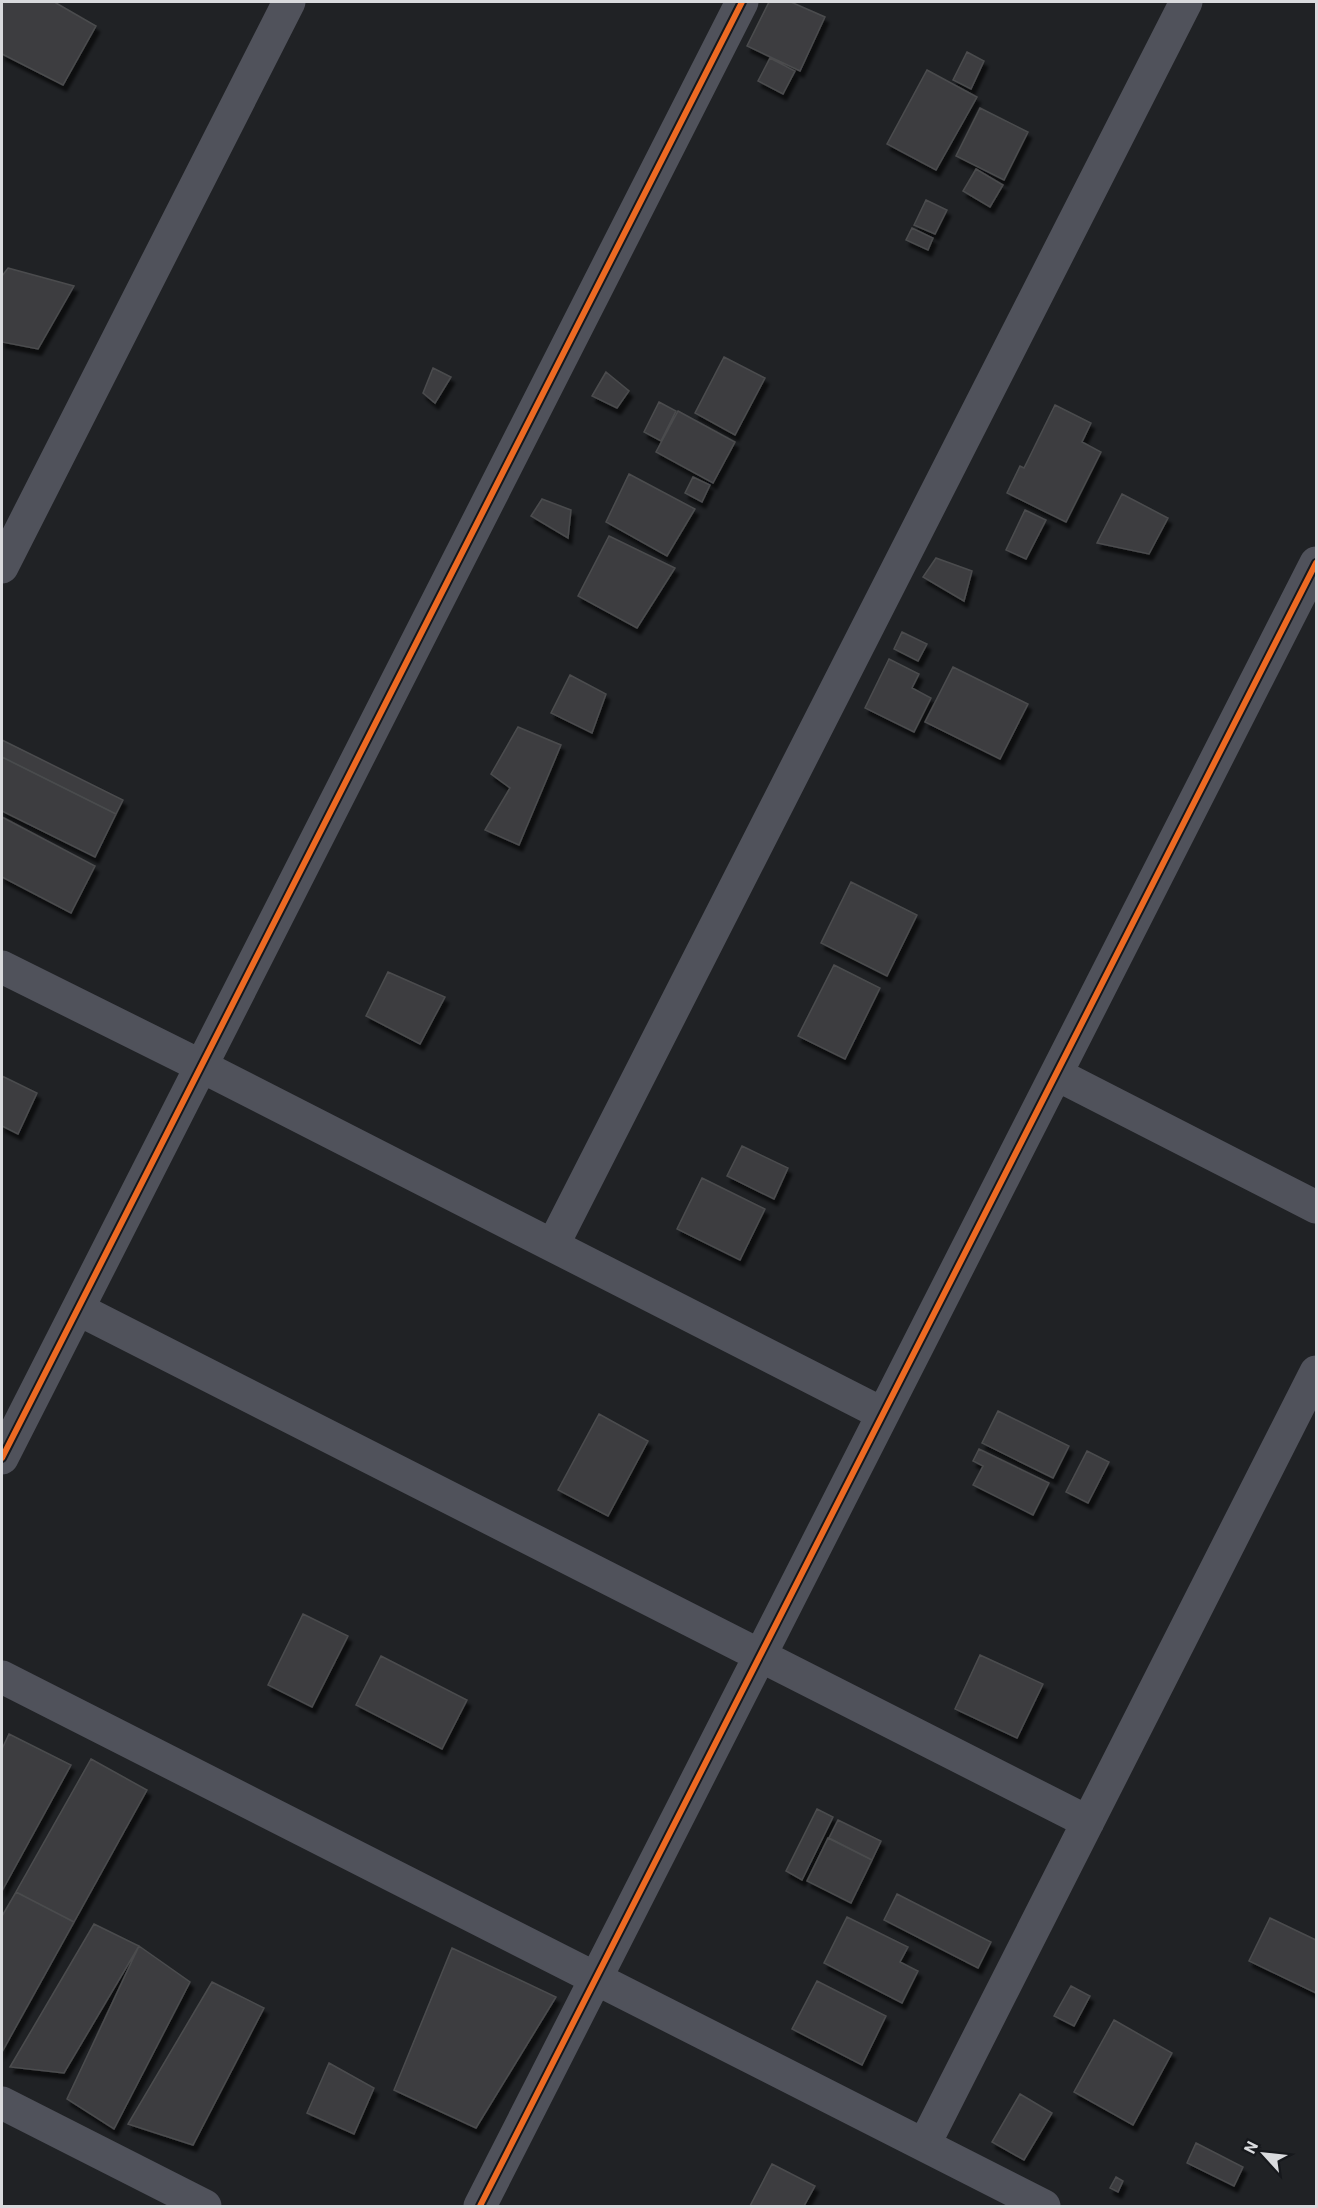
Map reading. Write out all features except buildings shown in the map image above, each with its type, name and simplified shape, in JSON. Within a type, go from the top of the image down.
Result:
[{"type":"street","points":[[2,567],[289,2]]},
{"type":"street","points":[[2,1458],[742,2]]},
{"type":"street","points":[[553,1245],[1186,2]]},
{"type":"street","points":[[480,2206],[1317,563]]},
{"type":"street","points":[[2,968],[201,1066],[884,1414]]},
{"type":"street","points":[[1056,1074],[1317,1207]]},
{"type":"street","points":[[78,1308],[1088,1822]]},
{"type":"street","points":[[924,2145],[1317,1372]]},
{"type":"street","points":[[2,1677],[1044,2206]]},
{"type":"street","points":[[2,2103],[206,2206]]},
{"type":"cycle path","points":[[2,1458],[742,2]]},
{"type":"cycle path","points":[[480,2206],[1316,563]]}]
